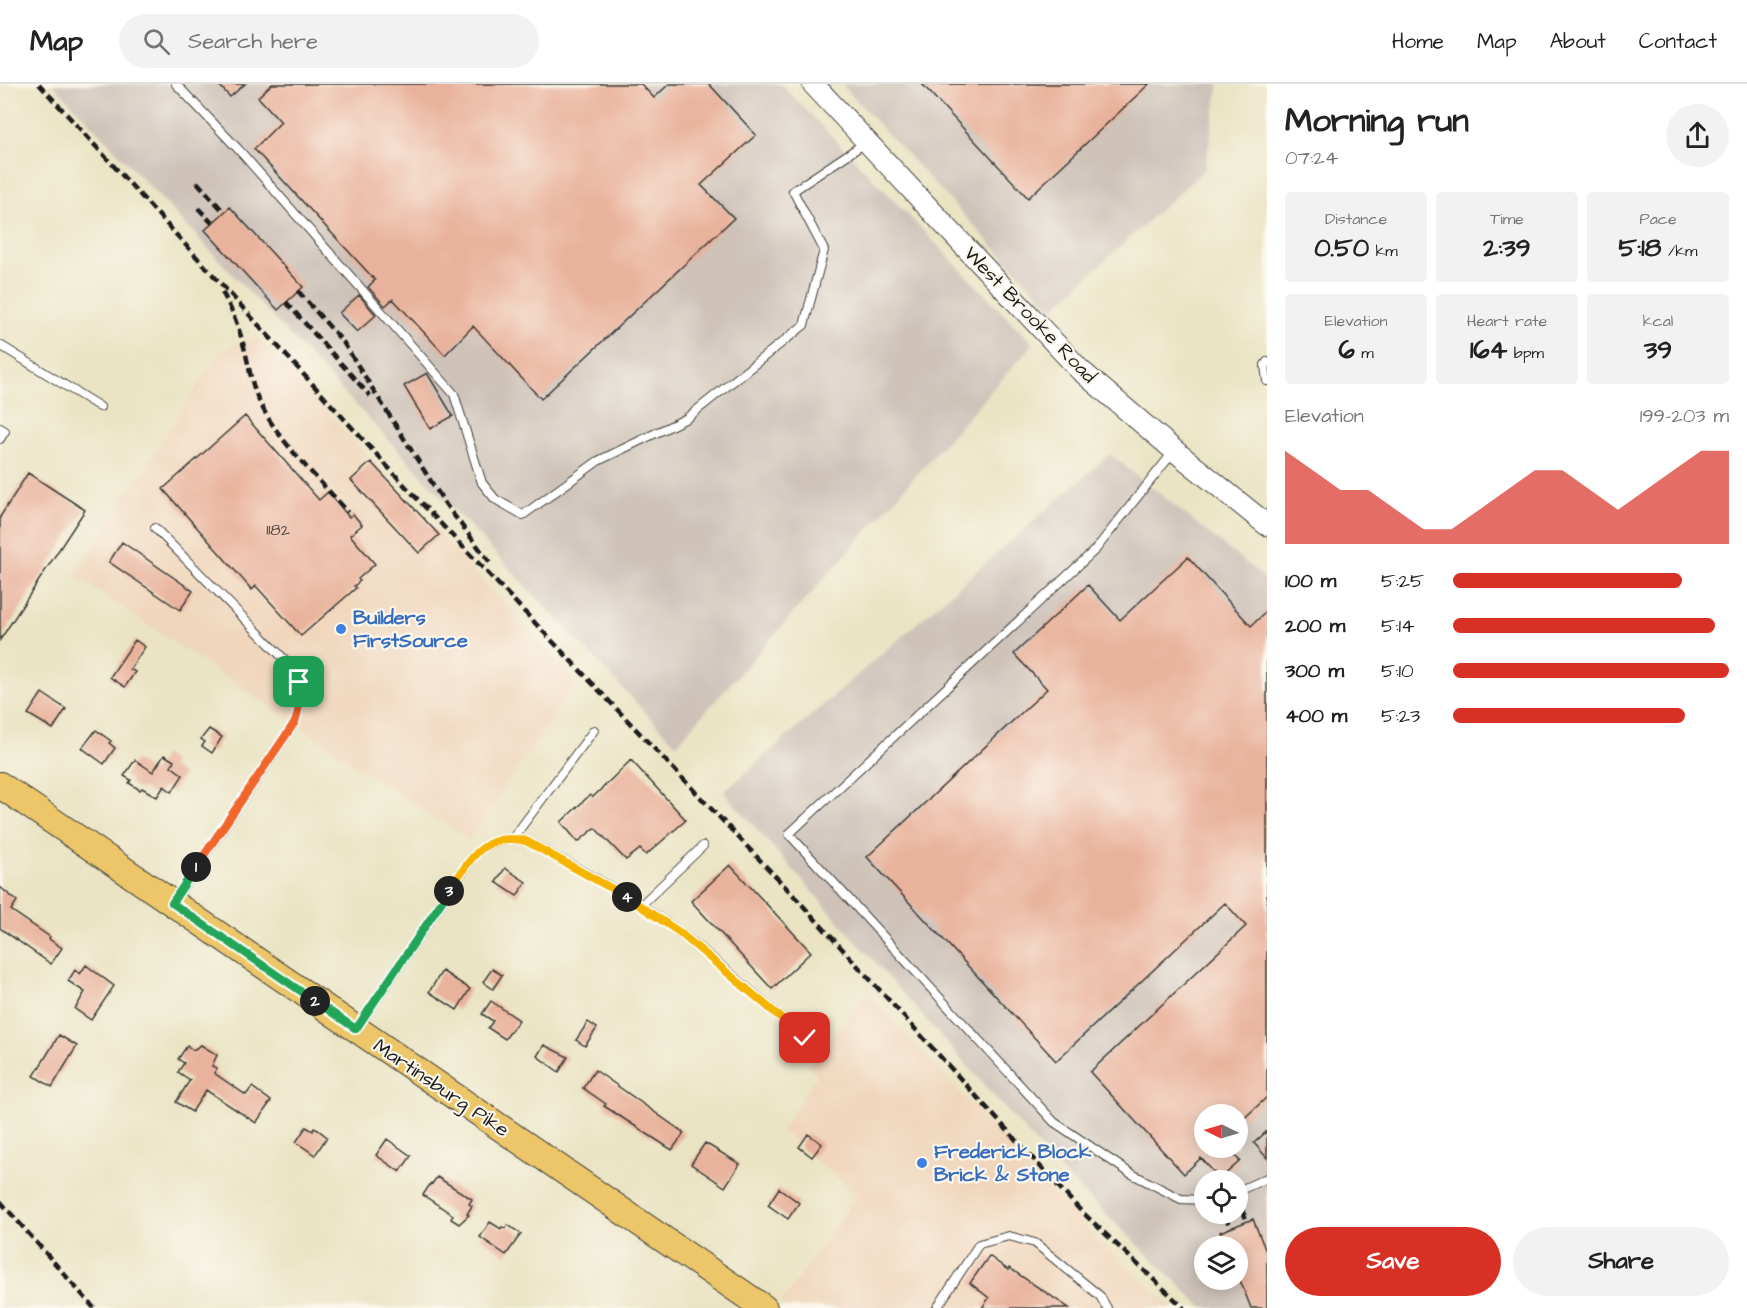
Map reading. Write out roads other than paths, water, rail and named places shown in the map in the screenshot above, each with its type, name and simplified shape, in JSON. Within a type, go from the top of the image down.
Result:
[{"type":"main road","name":"Martinsburg Pike","points":[[0,785],[764,1308]]},
{"type":"street","name":"West Brooke Road","points":[[813,84],[1080,370],[1267,525]]},
{"type":"lane","points":[[176,84],[239,150],[454,394],[482,483],[495,499],[523,515],[598,461],[687,418],[804,325],[824,250],[794,191],[866,142]]},
{"type":"lane","points":[[0,345],[100,407]]},
{"type":"lane","points":[[1267,362],[1265,365],[1267,381]]},
{"type":"lane","points":[[0,428],[5,432],[0,439]]},
{"type":"lane","points":[[1175,451],[1096,549],[789,834],[1054,1122],[1130,1173],[1181,1199],[1194,1200]]},
{"type":"lane","points":[[155,528],[294,669],[301,696],[292,727],[172,903]]},
{"type":"lane","points":[[513,838],[594,730]]},
{"type":"lane","points":[[356,1029],[472,858],[489,843],[513,838],[526,841],[613,888],[679,932],[805,1038]]},
{"type":"lane","points":[[640,906],[703,846]]},
{"type":"lane","points":[[1248,1187],[1267,1179]]},
{"type":"lane","points":[[937,1308],[979,1244],[1009,1236],[1035,1243],[1100,1296],[1107,1308]]},
{"type":"railway","points":[[39,84],[408,489],[795,897],[1079,1209],[1184,1308]]},
{"type":"railway","points":[[197,182],[224,212]]},
{"type":"railway","points":[[198,208],[212,223]]},
{"type":"railway","points":[[298,291],[343,342],[446,505],[492,565]]},
{"type":"railway","points":[[222,292],[237,326],[254,388],[267,416],[299,459],[348,512]]},
{"type":"railway","points":[[286,302],[370,396]]},
{"type":"railway","points":[[0,1201],[94,1308]]},
{"type":"railway","points":[[1228,1224],[1230,1228]]},
{"type":"place","name":"Builders FirstSource","points":[[341,629]]},
{"type":"place","name":"Frederick Block Brick & Stone","points":[[922,1163]]}]
